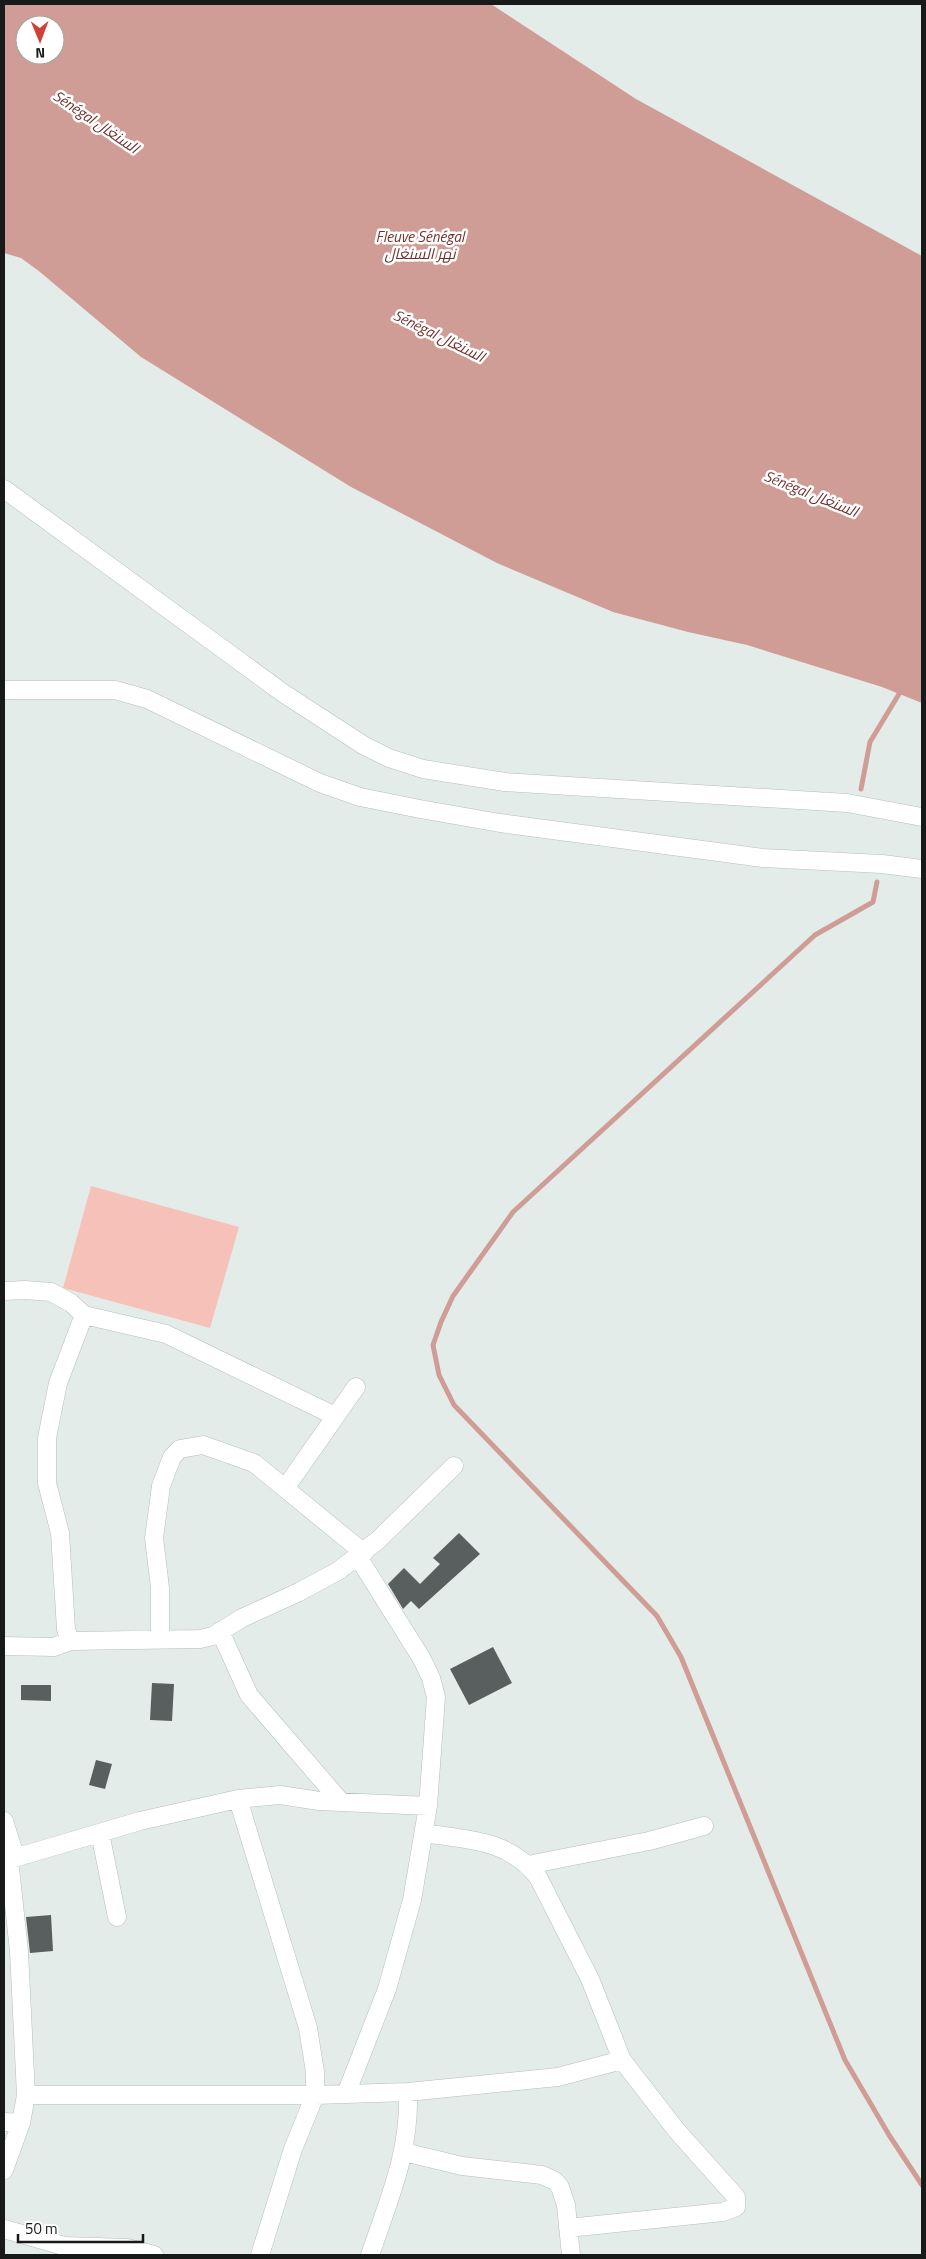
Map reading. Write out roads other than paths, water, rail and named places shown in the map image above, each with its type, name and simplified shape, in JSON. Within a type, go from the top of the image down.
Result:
[{"type":"street","points":[[4,489],[283,694],[363,745],[389,758],[423,769],[505,782],[847,803],[922,817]]},
{"type":"street","points":[[4,690],[115,690],[147,699],[320,783],[360,797],[420,809],[500,823],[763,858],[882,864],[922,869]]},
{"type":"street","points":[[4,1292],[25,1290],[51,1292],[71,1303],[84,1315],[166,1334],[336,1416]]},
{"type":"street","points":[[70,1641],[66,1629],[60,1532],[48,1490],[47,1438],[58,1383],[84,1315]]},
{"type":"street","points":[[286,1487],[356,1387]]},
{"type":"street","points":[[160,1639],[160,1588],[154,1538],[161,1486],[172,1457],[180,1449],[203,1445],[254,1463],[286,1487],[361,1555],[422,1659],[434,1688],[434,1732],[428,1806],[412,1900],[403,1939],[387,1989],[346,2094]]},
{"type":"street","points":[[4,1646],[54,1647],[70,1641],[207,1638],[255,1611],[320,1582],[361,1555],[454,1466]]},
{"type":"street","points":[[220,1631],[249,1695],[341,1802]]},
{"type":"street","points":[[9,1859],[163,1815],[238,1799],[280,1795],[341,1802],[428,1806]]},
{"type":"street","points":[[238,1799],[308,2028],[314,2062],[315,2095],[293,2149],[260,2255]]},
{"type":"street","points":[[4,1821],[19,1951],[26,2095],[12,2122],[4,2170]]},
{"type":"street","points":[[528,1865],[649,1841],[704,1826]]},
{"type":"street","points":[[424,1832],[492,1844],[516,1856],[528,1865],[538,1877],[590,1979],[622,2060],[677,2131],[736,2197],[736,2207],[724,2212],[568,2228]]},
{"type":"street","points":[[100,1834],[117,1917]]},
{"type":"street","points":[[26,2095],[315,2095],[408,2092],[558,2077],[622,2060]]},
{"type":"street","points":[[370,2255],[404,2152],[408,2092]]},
{"type":"street","points":[[404,2152],[462,2166],[548,2178],[560,2188],[563,2196],[571,2255]]},
{"type":"street","points":[[4,2228],[64,2246],[127,2248],[154,2255]]},
{"type":"water","name":"Fleuve Sénégal نهر السنغال","points":[[4,4],[491,4],[636,99],[922,256],[922,703],[882,687],[747,645],[613,612],[497,563],[351,487],[141,357],[21,258],[4,253]]},
{"type":"waterway","points":[[861,789],[870,742],[902,689]]},
{"type":"waterway","points":[[877,882],[873,902],[815,935],[513,1212],[453,1296],[433,1345],[439,1375],[454,1405],[657,1616],[681,1657],[845,2060],[889,2135],[922,2185]]},
{"type":"water label","name":"Sénégal السنغال","points":[[96,122]]},
{"type":"water label","name":"Sénégal السنغال","points":[[439,336]]},
{"type":"water label","name":"Sénégal السنغال","points":[[811,494]]}]
